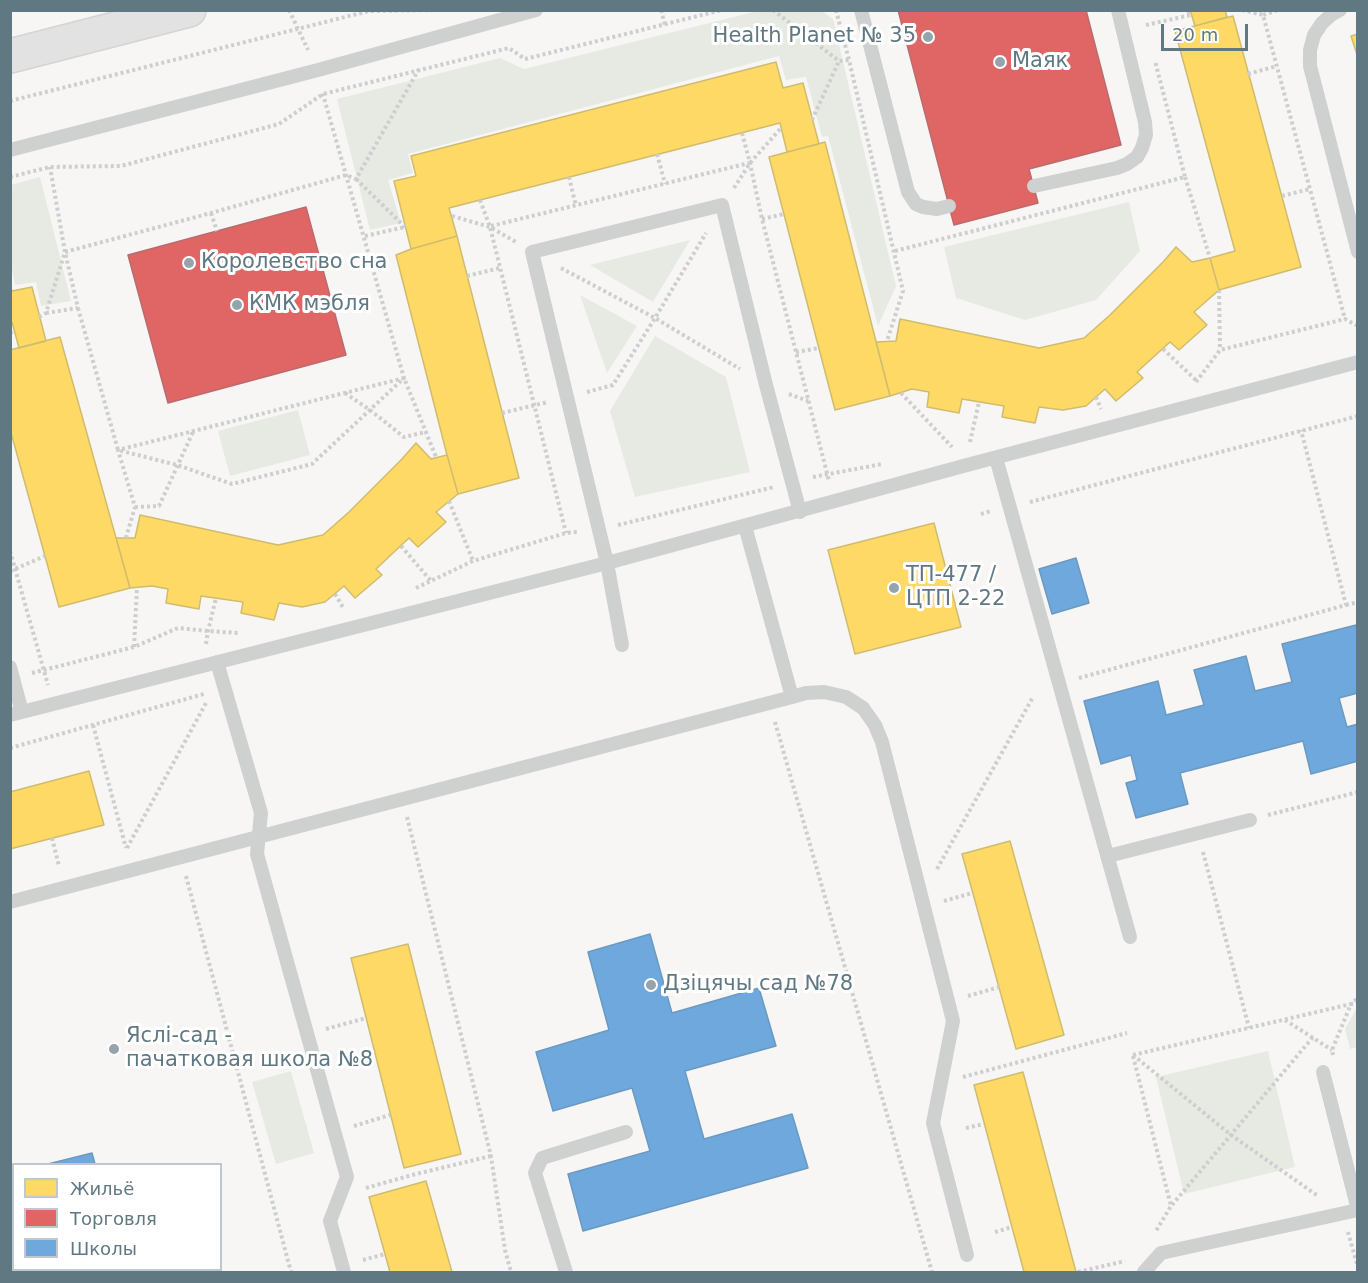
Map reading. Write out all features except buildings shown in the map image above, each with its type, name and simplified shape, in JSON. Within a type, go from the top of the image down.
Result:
[{"type":"highway","points":[[10,56],[189,10]]},
{"type":"lane","points":[[10,150],[318,70],[536,10]]},
{"type":"lane","points":[[861,10],[908,192],[916,204],[923,207],[936,209],[949,206]]},
{"type":"lane","points":[[1034,186],[1117,168],[1137,157],[1142,148],[1146,135],[1144,122],[1118,10]]},
{"type":"lane","points":[[1340,10],[1322,23],[1314,35],[1310,50],[1310,66],[1358,252]]},
{"type":"lane","points":[[622,645],[607,563],[532,252],[722,205],[800,512]]},
{"type":"lane","points":[[10,667],[16,713],[607,563],[1358,362]]},
{"type":"lane","points":[[996,458],[1130,937]]},
{"type":"lane","points":[[745,526],[792,697]]},
{"type":"lane","points":[[216,662],[218,690],[261,813],[257,854],[347,1177],[330,1221],[344,1272]]},
{"type":"lane","points":[[10,902],[806,693],[824,692],[846,697],[863,708],[875,725],[882,742],[953,1021],[933,1123],[967,1255]]},
{"type":"lane","points":[[1108,856],[1250,820]]},
{"type":"lane","points":[[1144,1272],[1161,1253],[1358,1210],[1323,1072]]},
{"type":"lane","points":[[566,1272],[535,1173],[542,1158],[626,1132]]},
{"type":"path","points":[[10,101],[369,11],[442,10]]},
{"type":"path","points":[[661,10],[665,25]]},
{"type":"path","points":[[10,177],[50,167],[122,166],[279,124],[323,94],[419,69],[509,48],[525,59],[722,10]]},
{"type":"path","points":[[773,10],[839,61],[849,60]]},
{"type":"path","points":[[836,10],[903,291],[887,341]]},
{"type":"path","points":[[1146,25],[1191,15],[1187,10]]},
{"type":"path","points":[[1242,10],[1262,13],[1278,10]]},
{"type":"path","points":[[1262,13],[1345,319]]},
{"type":"path","points":[[812,120],[839,61]]},
{"type":"path","points":[[1248,74],[1276,66]]},
{"type":"path","points":[[356,179],[419,69]]},
{"type":"path","points":[[323,94],[404,378],[436,458]]},
{"type":"path","points":[[502,413],[613,385],[656,318],[722,205],[750,163],[781,128]]},
{"type":"path","points":[[742,133],[808,401],[836,502]]},
{"type":"path","points":[[657,154],[665,184]]},
{"type":"path","points":[[490,227],[750,163]]},
{"type":"path","points":[[50,167],[65,252],[78,308],[135,507],[126,538]]},
{"type":"path","points":[[65,252],[346,175],[356,179],[405,227],[365,237]]},
{"type":"path","points":[[568,177],[576,206]]},
{"type":"path","points":[[1185,177],[1210,258]]},
{"type":"path","points":[[1282,196],[1310,189]]},
{"type":"path","points":[[480,200],[490,227],[567,533]]},
{"type":"path","points":[[211,213],[217,231]]},
{"type":"path","points":[[762,219],[784,214]]},
{"type":"path","points":[[452,216],[490,227],[656,318],[766,385],[808,401]]},
{"type":"path","points":[[46,313],[65,252]]},
{"type":"path","points":[[467,276],[500,268]]},
{"type":"path","points":[[1192,389],[1220,350],[1219,290]]},
{"type":"path","points":[[39,317],[46,313],[78,308]]},
{"type":"path","points":[[1220,350],[1345,319],[1358,326]]},
{"type":"path","points":[[796,352],[819,348]]},
{"type":"path","points":[[1163,349],[1197,381]]},
{"type":"path","points":[[118,450],[404,378]]},
{"type":"path","points":[[118,450],[177,465],[232,484],[312,464],[404,378]]},
{"type":"path","points":[[345,393],[404,436],[426,432]]},
{"type":"path","points":[[901,393],[967,465]]},
{"type":"path","points":[[943,453],[969,447],[979,402]]},
{"type":"path","points":[[981,514],[1358,416]]},
{"type":"path","points":[[1301,430],[1346,605]]},
{"type":"path","points":[[135,507],[159,506],[193,432]]},
{"type":"path","points":[[411,590],[473,561],[567,533],[599,529],[792,482],[885,463]]},
{"type":"path","points":[[449,501],[473,561]]},
{"type":"path","points":[[401,546],[431,580]]},
{"type":"path","points":[[10,551],[13,570],[62,735]]},
{"type":"path","points":[[13,570],[45,555]]},
{"type":"path","points":[[134,647],[137,587]]},
{"type":"path","points":[[335,594],[348,614]]},
{"type":"path","points":[[208,632],[216,598]]},
{"type":"path","points":[[1059,683],[1358,602]]},
{"type":"path","points":[[43,670],[134,647],[178,628],[208,632],[249,633]]},
{"type":"path","points":[[93,725],[127,848],[218,690]]},
{"type":"path","points":[[10,748],[218,690]]},
{"type":"path","points":[[921,897],[1033,697]]},
{"type":"path","points":[[769,703],[932,1272]]},
{"type":"path","points":[[1250,820],[1358,792]]},
{"type":"path","points":[[403,799],[491,1156],[505,1250],[511,1272]]},
{"type":"path","points":[[1197,833],[1249,1028]]},
{"type":"path","points":[[52,838],[59,866]]},
{"type":"path","points":[[181,857],[291,1272]]},
{"type":"path","points":[[941,902],[972,893]]},
{"type":"path","points":[[967,997],[999,987]]},
{"type":"path","points":[[1351,1004],[1358,998]]},
{"type":"path","points":[[1133,1055],[1358,1004]]},
{"type":"path","points":[[323,1030],[366,1018]]},
{"type":"path","points":[[1285,1020],[1332,1050]]},
{"type":"path","points":[[953,1080],[1127,1033]]},
{"type":"path","points":[[1156,1232],[1171,1206],[1312,1037]]},
{"type":"path","points":[[1133,1055],[1231,1135],[1343,1214],[1358,1268]]},
{"type":"path","points":[[1133,1055],[1171,1206]]},
{"type":"path","points":[[349,1127],[390,1115]]},
{"type":"path","points":[[966,1128],[984,1124]]},
{"type":"path","points":[[366,1188],[491,1156]]},
{"type":"path","points":[[995,1232],[1012,1227]]},
{"type":"path","points":[[358,1262],[385,1254]]},
{"type":"path","points":[[1078,1272],[1130,1260]]},
{"type":"shaded area","points":[[758,11],[822,11],[833,19],[896,286],[878,326],[828,136],[822,137],[806,77],[786,80],[779,56],[408,154],[413,173],[388,180],[401,223],[370,230],[337,99],[500,58],[524,69]]},
{"type":"shaded area","points":[[40,177],[71,301],[41,306],[36,282],[15,285],[10,258],[11,185]]},
{"type":"shaded area","points":[[1129,202],[1140,251],[1096,300],[1025,320],[956,298],[944,247]]},
{"type":"shaded area","points":[[690,240],[653,302],[590,265]]},
{"type":"shaded area","points":[[580,295],[637,326],[607,373]]},
{"type":"shaded area","points":[[655,336],[726,377],[750,472],[635,497],[610,411]]},
{"type":"shaded area","points":[[298,410],[310,455],[230,476],[218,431]]},
{"type":"shaded area","points":[[1356,1009],[1357,1047],[1350,1049],[1345,1029]]},
{"type":"shaded area","points":[[1268,1051],[1295,1167],[1184,1194],[1156,1077]]},
{"type":"shaded area","points":[[291,1071],[314,1153],[276,1164],[252,1082]]},
{"type":"place","name":"Health Planet № 35","points":[[928,37]]},
{"type":"place","name":"Маяк","points":[[1000,62]]},
{"type":"place","name":"Королевство сна","points":[[189,263]]},
{"type":"place","name":"КМК мэбля","points":[[237,305]]},
{"type":"place","name":"ТП-477 / ЦТП 2-22","points":[[894,588]]},
{"type":"place","name":"Дзіцячы сад №78","points":[[651,985]]},
{"type":"place","name":"Яслі-сад - пачатковая школа №8","points":[[114,1049]]}]
